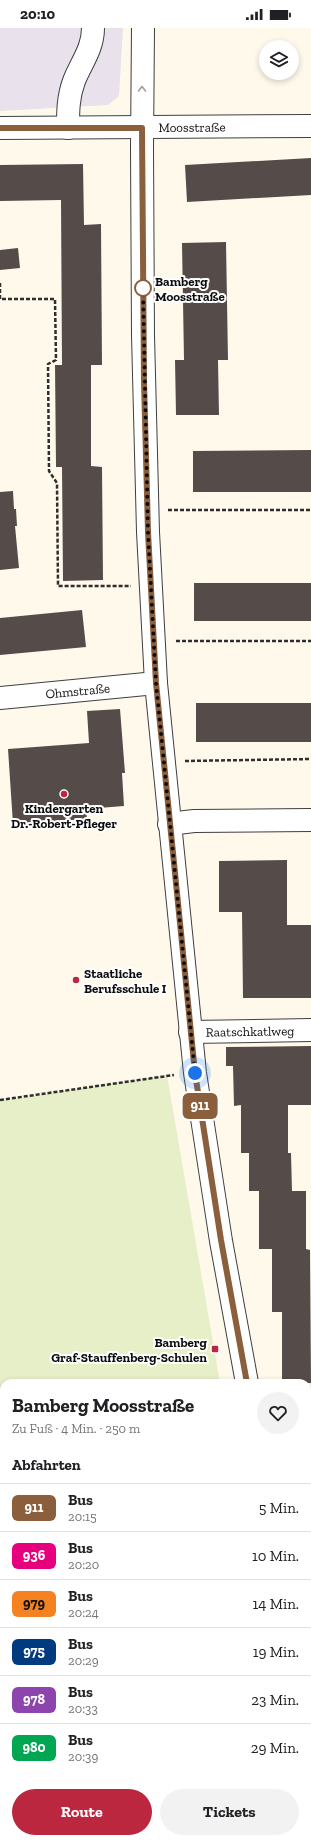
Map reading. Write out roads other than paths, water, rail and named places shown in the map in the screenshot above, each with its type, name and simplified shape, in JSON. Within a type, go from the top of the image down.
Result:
[{"type":"street","points":[[68,128],[69,98],[75,80],[86,59],[93,39],[93,28]]},
{"type":"street","points":[[143,28],[142,128],[144,335],[148,510],[156,683],[195,1073],[220,1233],[246,1379]]},
{"type":"street","name":"Moosstraße","points":[[0,128],[311,126]]},
{"type":"street","name":"Ohmstraße","points":[[0,698],[156,683]]},
{"type":"street","points":[[169,824],[194,821],[311,820]]},
{"type":"street","name":"Raatschkatlweg","points":[[190,1032],[311,1030]]},
{"type":"place","name":"Bamberg Moosstraße","points":[[143,288]]},
{"type":"place","name":"Kindergarten Dr.-Robert-Pfleger","points":[[64,794]]},
{"type":"place","name":"Staatliche Berufsschule I","points":[[76,980]]},
{"type":"place","name":"Bamberg Graf-Stauffenberg-Schulen","points":[[215,1349]]}]
